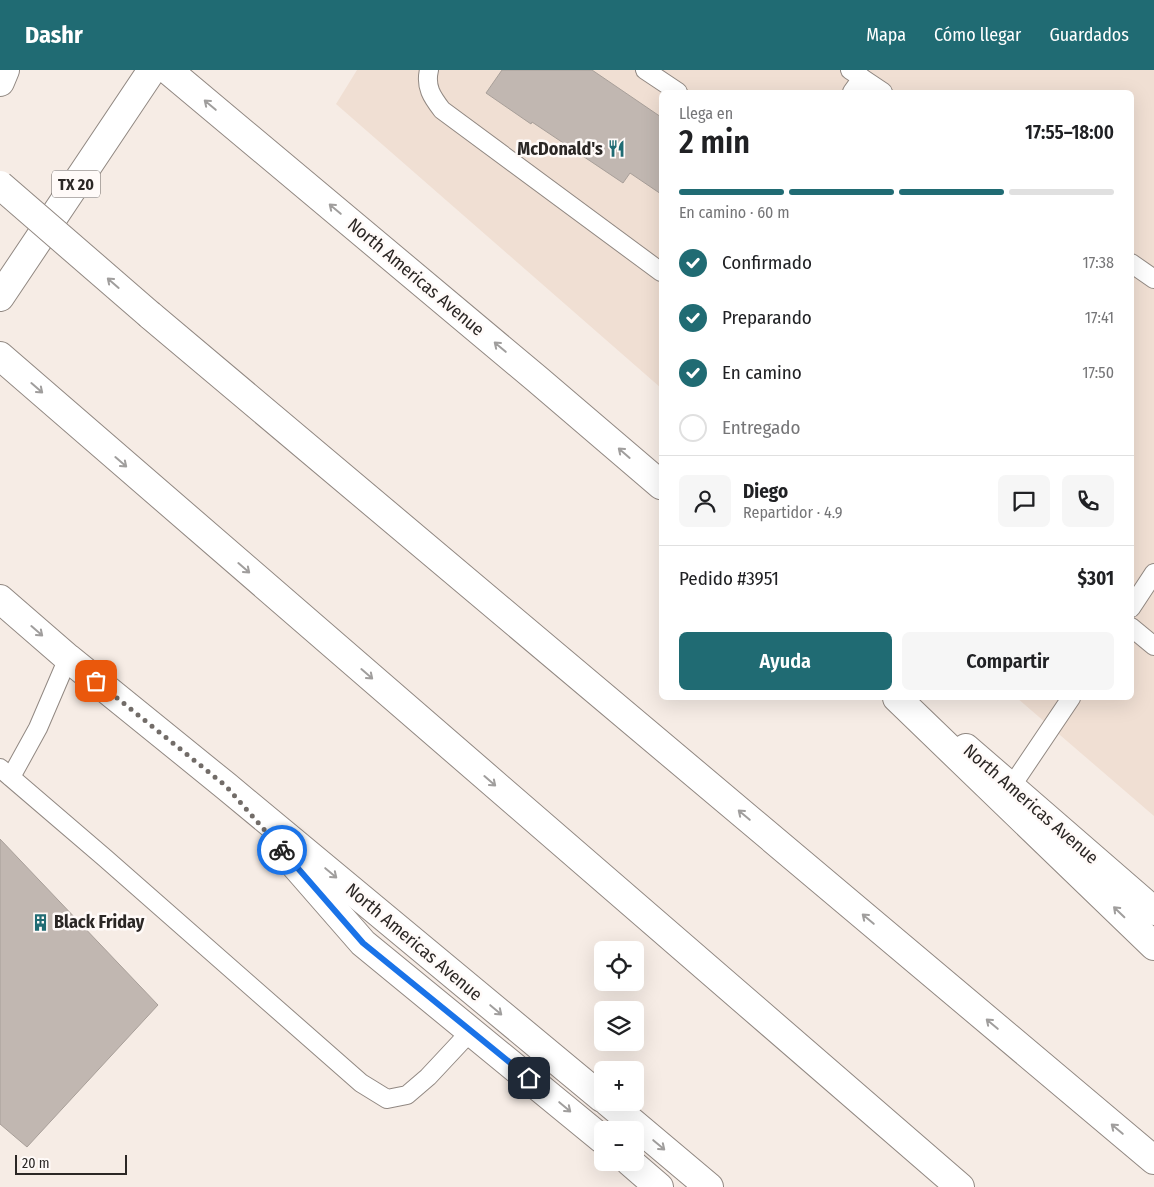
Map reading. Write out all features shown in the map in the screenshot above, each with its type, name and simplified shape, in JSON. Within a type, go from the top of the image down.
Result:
[{"type":"main road","points":[[0,82],[5,70]]},
{"type":"main road","name":"TX 20","points":[[0,297],[152,70]]},
{"type":"main road","name":"North Americas Avenue","points":[[168,70],[537,378],[659,483]]},
{"type":"main road","points":[[0,185],[150,315],[1154,1160]]},
{"type":"main road","points":[[0,356],[960,1187]]},
{"type":"main road","name":"North Americas Avenue","points":[[0,599],[68,658],[226,786],[594,1091]]},
{"type":"main road","points":[[899,700],[1154,946]]},
{"type":"main road","name":"North Americas Avenue","points":[[909,700],[1154,911]]},
{"type":"main road","name":"North Americas Avenue","points":[[226,786],[363,943],[594,1133]]},
{"type":"main road","points":[[619,1111],[709,1187]]},
{"type":"main road","points":[[640,1171],[659,1187]]},
{"type":"lane","points":[[430,70],[427,85],[431,96],[442,110],[659,268]]},
{"type":"lane","points":[[645,70],[675,90]]},
{"type":"lane","points":[[855,80],[878,90]]},
{"type":"lane","points":[[1134,265],[1154,279]]},
{"type":"lane","points":[[1134,604],[1154,574]]},
{"type":"lane","points":[[1134,629],[1154,646]]},
{"type":"lane","points":[[68,658],[38,728],[5,772],[360,1083],[387,1099],[407,1095],[428,1077],[471,1031]]},
{"type":"lane","points":[[1011,788],[1070,700]]},
{"type":"shaded area","points":[[357,70],[1154,70],[1154,816],[1019,700],[1134,700],[1134,90],[659,90],[659,386],[336,104]]},
{"type":"building","name":"McDonald's","points":[[502,70],[592,70],[659,116],[659,193],[630,173],[623,183],[486,93]]},
{"type":"building","name":"Black Friday","points":[[0,839],[158,1005],[27,1147],[0,1124]]},
{"type":"way so far","points":[[96,681],[226,786],[282,850]]},
{"type":"place","name":"McDonald's","points":[[617,149]]},
{"type":"place","name":"Black Friday","points":[[40,922]]},
{"type":"route","points":[[282,850],[363,943],[529,1078]]}]
